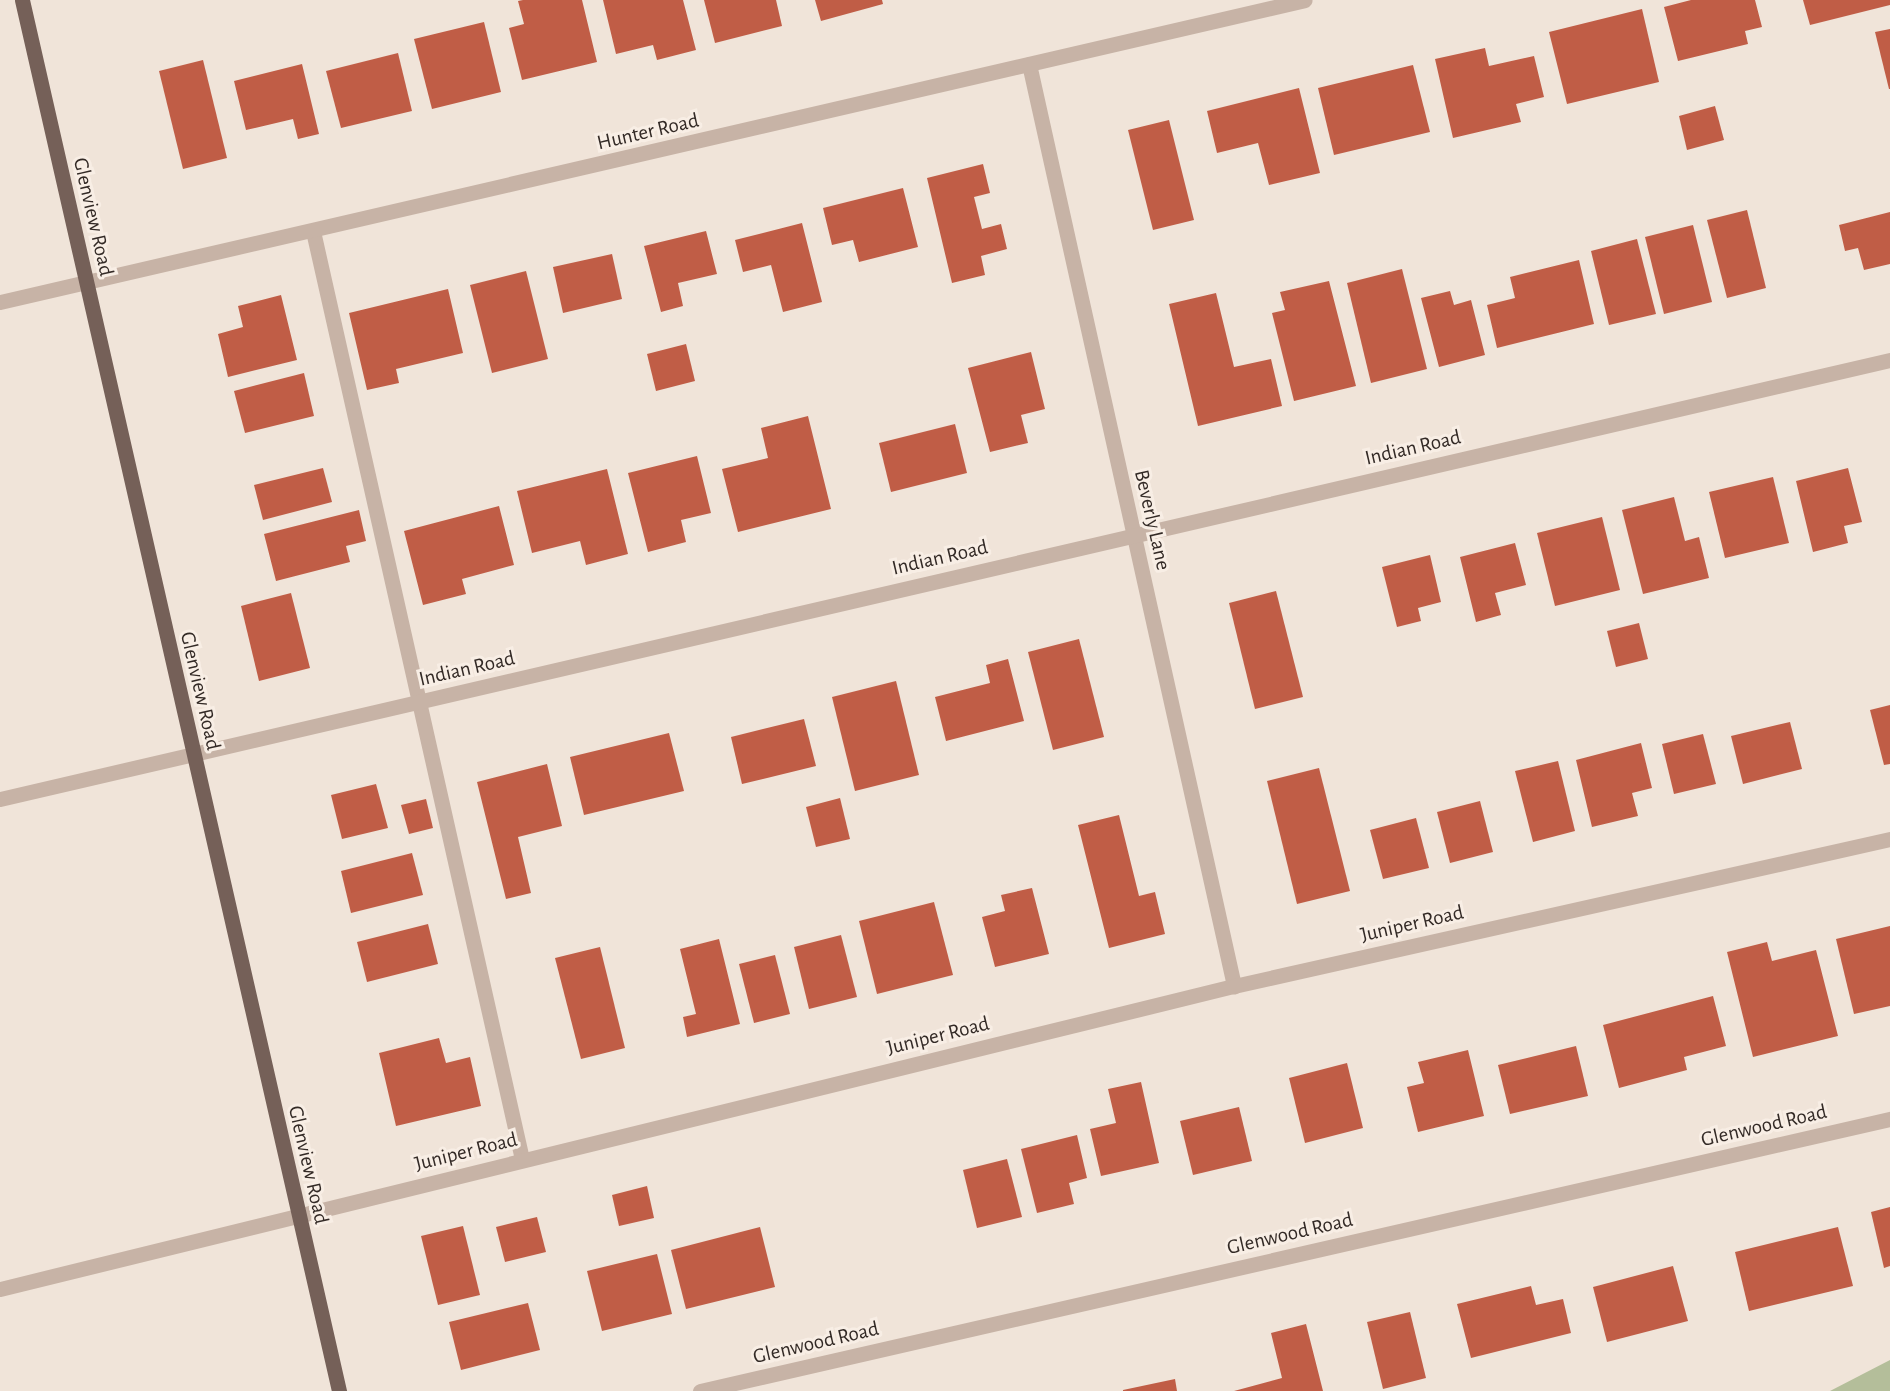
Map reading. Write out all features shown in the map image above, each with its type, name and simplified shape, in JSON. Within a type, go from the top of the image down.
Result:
[{"type":"main road","name":"Glenview Road","points":[[22,0],[339,1391]]},
{"type":"street","name":"Hunter Road","points":[[0,302],[1305,0]]},
{"type":"street","name":"Beverly Lane","points":[[1029,64],[1234,986]]},
{"type":"street","points":[[313,231],[522,1159]]},
{"type":"street","name":"Indian Road","points":[[0,799],[1890,360]]},
{"type":"street","name":"Juniper Road","points":[[0,1289],[1234,986],[1890,839]]},
{"type":"street","name":"Glenwood Road","points":[[700,1391],[1890,1119]]},
{"type":"green space","points":[[1890,1360],[1890,1391],[1830,1391]]},
{"type":"building","points":[[582,0],[597,62],[522,80],[509,28],[524,24],[518,1]]},
{"type":"building","points":[[603,0],[683,0],[696,50],[657,60],[653,45],[616,54]]},
{"type":"building","points":[[704,0],[776,0],[782,26],[715,43]]},
{"type":"building","points":[[815,0],[882,0],[883,4],[821,21]]},
{"type":"building","points":[[1691,0],[1755,0],[1762,27],[1745,31],[1748,44],[1678,61],[1664,7]]},
{"type":"building","points":[[1803,0],[1890,0],[1890,5],[1810,25]]},
{"type":"building","points":[[1642,9],[1659,82],[1567,104],[1549,32]]},
{"type":"building","points":[[484,22],[501,92],[432,109],[414,39]]},
{"type":"building","points":[[1890,29],[1890,89],[1889,89],[1875,32]]},
{"type":"building","points":[[1485,48],[1489,66],[1534,56],[1544,97],[1516,104],[1521,122],[1453,138],[1435,59]]},
{"type":"building","points":[[398,53],[412,111],[341,128],[326,71]]},
{"type":"building","points":[[203,60],[227,158],[183,169],[159,71]]},
{"type":"building","points":[[302,64],[319,134],[298,139],[293,119],[246,130],[234,81]]},
{"type":"building","points":[[1413,65],[1430,132],[1334,155],[1318,88]]},
{"type":"building","points":[[1299,88],[1320,173],[1269,185],[1258,143],[1217,153],[1207,111]]},
{"type":"building","points":[[1715,106],[1724,140],[1687,150],[1679,116]]},
{"type":"building","points":[[1169,120],[1194,220],[1153,230],[1128,130]]},
{"type":"building","points":[[983,164],[990,193],[974,197],[982,229],[1001,224],[1007,249],[981,256],[985,275],[952,283],[927,178]]},
{"type":"building","points":[[903,188],[918,247],[859,262],[853,240],[832,245],[823,208]]},
{"type":"building","points":[[1747,210],[1766,288],[1727,298],[1707,220]]},
{"type":"building","points":[[1890,212],[1890,264],[1864,270],[1858,248],[1845,251],[1839,225]]},
{"type":"building","points":[[802,223],[822,302],[783,312],[771,265],[743,272],[735,240]]},
{"type":"building","points":[[1693,225],[1712,302],[1664,314],[1645,237]]},
{"type":"building","points":[[706,231],[717,274],[678,283],[683,306],[661,312],[644,246]]},
{"type":"building","points":[[1637,239],[1656,314],[1609,325],[1591,251]]},
{"type":"building","points":[[612,254],[622,299],[563,313],[553,267]]},
{"type":"building","points":[[1579,260],[1594,324],[1497,348],[1487,305],[1515,298],[1510,277]]},
{"type":"building","points":[[1402,269],[1427,369],[1371,383],[1347,283]]},
{"type":"building","points":[[526,271],[548,359],[492,373],[470,285]]},
{"type":"building","points":[[1329,281],[1356,386],[1294,401],[1272,313],[1285,310],[1280,292]]},
{"type":"building","points":[[448,289],[463,353],[396,369],[399,383],[367,390],[349,313]]},
{"type":"building","points":[[1450,291],[1454,305],[1471,300],[1485,355],[1439,367],[1421,298]]},
{"type":"building","points":[[1216,293],[1234,367],[1271,359],[1282,406],[1198,426],[1169,304]]},
{"type":"building","points":[[281,295],[297,360],[228,377],[218,334],[243,327],[238,306]]},
{"type":"building","points":[[686,344],[695,381],[656,391],[647,354]]},
{"type":"building","points":[[1031,352],[1045,409],[1021,415],[1028,443],[990,452],[968,368]]},
{"type":"building","points":[[304,373],[314,416],[245,433],[234,391]]},
{"type":"building","points":[[808,416],[831,509],[738,532],[722,469],[768,458],[761,428]]},
{"type":"building","points":[[955,424],[967,473],[891,492],[879,443]]},
{"type":"building","points":[[697,456],[711,513],[681,520],[686,542],[648,552],[628,473]]},
{"type":"building","points":[[323,468],[332,502],[263,520],[254,485]]},
{"type":"building","points":[[1848,468],[1862,522],[1844,526],[1848,543],[1813,552],[1796,481]]},
{"type":"building","points":[[607,469],[628,554],[586,565],[580,541],[532,553],[517,491]]},
{"type":"building","points":[[1773,477],[1789,543],[1725,558],[1709,492]]},
{"type":"building","points":[[1674,497],[1685,541],[1699,537],[1709,578],[1643,594],[1622,510]]},
{"type":"building","points":[[499,506],[514,565],[462,579],[466,594],[423,605],[404,531]]},
{"type":"building","points":[[359,510],[366,541],[346,546],[350,562],[276,581],[264,534]]},
{"type":"building","points":[[1602,517],[1620,590],[1555,606],[1537,533]]},
{"type":"building","points":[[1515,543],[1526,585],[1495,593],[1501,615],[1476,622],[1460,557]]},
{"type":"building","points":[[1430,555],[1441,602],[1418,608],[1421,621],[1397,627],[1382,567]]},
{"type":"building","points":[[1276,591],[1303,697],[1255,709],[1229,603]]},
{"type":"building","points":[[291,593],[310,668],[259,681],[241,606]]},
{"type":"building","points":[[1639,623],[1648,659],[1616,667],[1607,631]]},
{"type":"building","points":[[1079,639],[1104,737],[1053,750],[1028,652]]},
{"type":"building","points":[[1008,659],[1024,721],[946,741],[935,697],[990,683],[986,665]]},
{"type":"building","points":[[896,681],[919,775],[855,791],[832,697]]},
{"type":"building","points":[[1890,705],[1890,764],[1884,765],[1870,710]]},
{"type":"building","points":[[804,719],[816,766],[742,784],[731,737]]},
{"type":"building","points":[[1790,722],[1802,769],[1743,784],[1731,736]]},
{"type":"building","points":[[669,733],[684,791],[584,815],[570,757]]},
{"type":"building","points":[[1703,734],[1716,784],[1674,794],[1662,744]]},
{"type":"building","points":[[1641,743],[1652,788],[1632,793],[1638,816],[1592,827],[1576,760]]},
{"type":"building","points":[[1558,761],[1575,831],[1533,842],[1515,771]]},
{"type":"building","points":[[547,764],[562,826],[518,837],[531,893],[506,899],[477,782]]},
{"type":"building","points":[[1319,768],[1350,891],[1297,904],[1267,781]]},
{"type":"building","points":[[376,784],[388,828],[342,839],[331,795]]},
{"type":"building","points":[[840,798],[850,839],[816,847],[806,807]]},
{"type":"building","points":[[426,799],[433,828],[409,834],[401,805]]},
{"type":"building","points":[[1480,801],[1493,852],[1450,863],[1437,812]]},
{"type":"building","points":[[1119,815],[1139,896],[1155,892],[1165,934],[1109,948],[1078,825]]},
{"type":"building","points":[[1416,818],[1429,868],[1383,879],[1370,830]]},
{"type":"building","points":[[412,853],[423,895],[351,913],[341,871]]},
{"type":"building","points":[[1032,888],[1049,954],[995,967],[982,917],[1005,911],[1001,895]]},
{"type":"building","points":[[934,902],[953,975],[877,994],[859,921]]},
{"type":"building","points":[[428,924],[438,964],[367,982],[357,942]]},
{"type":"building","points":[[1890,926],[1890,1006],[1854,1014],[1836,939]]},
{"type":"building","points":[[841,935],[857,997],[809,1009],[794,947]]},
{"type":"building","points":[[719,939],[740,1024],[687,1037],[683,1017],[696,1014],[680,949]]},
{"type":"building","points":[[1767,942],[1772,961],[1816,950],[1838,1036],[1753,1057],[1727,952]]},
{"type":"building","points":[[600,947],[625,1048],[581,1059],[555,958]]},
{"type":"building","points":[[775,955],[790,1014],[754,1023],[739,964]]},
{"type":"building","points":[[1713,996],[1726,1046],[1684,1057],[1687,1070],[1619,1088],[1603,1025]]},
{"type":"building","points":[[439,1038],[446,1063],[470,1057],[481,1106],[396,1126],[379,1053]]},
{"type":"building","points":[[1576,1046],[1588,1096],[1510,1114],[1498,1065]]},
{"type":"building","points":[[1468,1050],[1484,1116],[1418,1132],[1407,1087],[1424,1083],[1418,1062]]},
{"type":"building","points":[[1347,1063],[1363,1128],[1305,1143],[1289,1078]]},
{"type":"building","points":[[1141,1082],[1159,1163],[1101,1176],[1090,1129],[1116,1123],[1108,1089]]},
{"type":"building","points":[[1239,1107],[1252,1161],[1193,1175],[1180,1121]]},
{"type":"building","points":[[1077,1135],[1087,1178],[1069,1183],[1074,1204],[1037,1213],[1021,1149]]},
{"type":"building","points":[[1007,1159],[1022,1217],[977,1228],[963,1170]]},
{"type":"building","points":[[647,1186],[654,1218],[619,1226],[612,1195]]},
{"type":"building","points":[[1890,1207],[1890,1266],[1884,1268],[1871,1212]]},
{"type":"building","points":[[537,1217],[546,1252],[505,1262],[496,1227]]},
{"type":"building","points":[[463,1226],[480,1295],[438,1305],[421,1236]]},
{"type":"building","points":[[760,1227],[775,1287],[686,1309],[671,1250]]},
{"type":"building","points":[[1838,1227],[1853,1286],[1749,1311],[1735,1252]]},
{"type":"building","points":[[657,1254],[672,1314],[602,1331],[587,1271]]},
{"type":"building","points":[[1673,1266],[1688,1321],[1607,1342],[1593,1287]]},
{"type":"building","points":[[1531,1286],[1536,1305],[1563,1299],[1571,1333],[1471,1358],[1457,1304]]},
{"type":"building","points":[[528,1303],[540,1350],[461,1370],[449,1322]]},
{"type":"building","points":[[1410,1312],[1426,1378],[1383,1389],[1367,1322]]},
{"type":"building","points":[[1306,1324],[1323,1391],[1234,1391],[1282,1378],[1271,1333]]},
{"type":"building","points":[[1175,1379],[1177,1391],[1123,1391],[1123,1390]]}]
